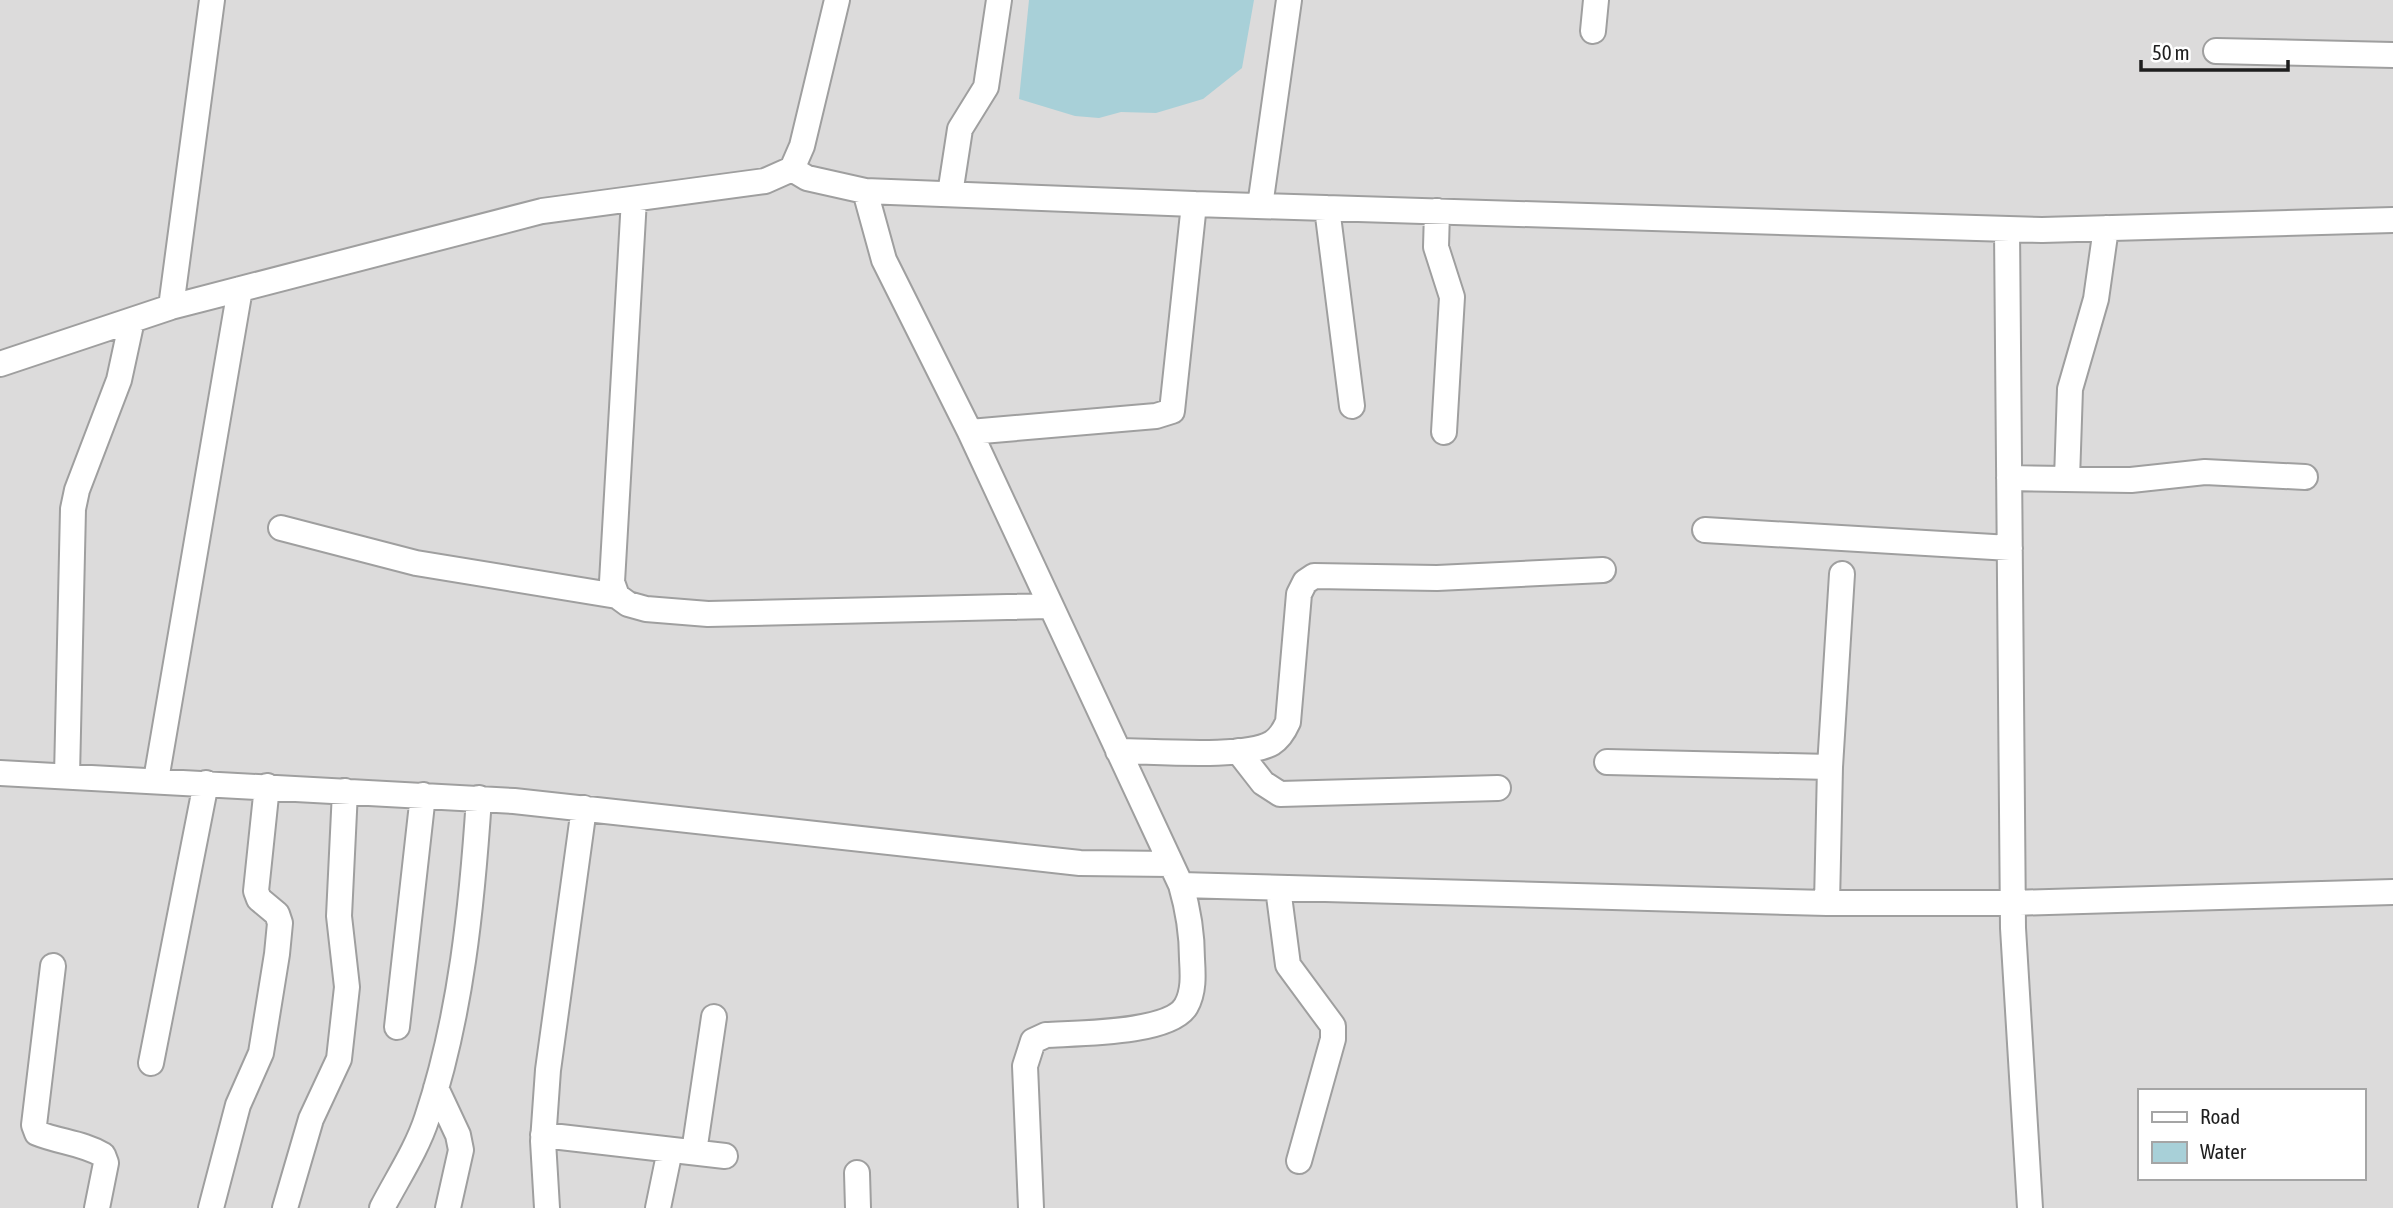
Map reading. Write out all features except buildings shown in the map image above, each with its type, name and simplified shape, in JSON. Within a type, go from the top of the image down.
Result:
[{"type":"street","points":[[171,307],[212,0]]},
{"type":"street","points":[[0,364],[171,307],[542,211],[765,181],[792,169],[802,146],[837,0]]},
{"type":"street","points":[[950,194],[960,129],[986,87],[999,0]]},
{"type":"street","points":[[1260,206],[1289,0]]},
{"type":"street","points":[[1593,31],[1596,0]]},
{"type":"street","points":[[2216,51],[2393,55]]},
{"type":"street","points":[[792,169],[807,178],[865,191],[1194,204],[2007,229],[2393,220]]},
{"type":"street","points":[[865,191],[884,260],[970,432],[1176,874],[1188,907],[1193,961],[1192,990],[1185,1009],[1161,1023],[1046,1035],[1033,1041],[1025,1066],[1031,1208]]},
{"type":"street","points":[[617,596],[612,582],[634,199]]},
{"type":"street","points":[[970,432],[1156,416],[1172,411],[1194,204]]},
{"type":"street","points":[[1326,208],[1352,406]]},
{"type":"street","points":[[1437,211],[1438,260],[1452,298],[1444,432]]},
{"type":"street","points":[[2067,479],[2070,389],[2096,299],[2106,228]]},
{"type":"street","points":[[2007,229],[2012,903],[2030,1208]]},
{"type":"street","points":[[156,780],[240,289]]},
{"type":"street","points":[[68,776],[72,683],[73,509],[77,490],[119,380],[132,320]]},
{"type":"street","points":[[2009,478],[2132,480],[2205,472],[2305,477]]},
{"type":"street","points":[[281,528],[415,563],[617,596],[628,604],[646,609],[708,614],[1050,606]]},
{"type":"street","points":[[1705,530],[2010,548]]},
{"type":"street","points":[[1118,751],[1238,751],[1273,743],[1283,734],[1288,722],[1299,594],[1305,582],[1314,576],[1437,578],[1603,570]]},
{"type":"street","points":[[1827,903],[1830,767],[1842,574]]},
{"type":"street","points":[[1238,751],[1263,783],[1280,794],[1497,788]]},
{"type":"street","points":[[1608,762],[1830,767]]},
{"type":"street","points":[[0,773],[478,798],[1080,863],[1278,888],[1827,903],[2012,903],[2393,892]]},
{"type":"street","points":[[151,1063],[206,783]]},
{"type":"street","points":[[211,1208],[239,1105],[261,1053],[277,954],[280,923],[277,914],[259,899],[256,891],[267,786]]},
{"type":"street","points":[[285,1208],[311,1119],[338,1059],[347,987],[339,916],[345,791]]},
{"type":"street","points":[[397,1027],[423,796]]},
{"type":"street","points":[[382,1208],[426,1121],[436,1088],[471,903],[478,798]]},
{"type":"street","points":[[547,1208],[543,1135],[552,1033],[584,808]]},
{"type":"street","points":[[1278,888],[1288,965],[1333,1026],[1333,1039],[1299,1161]]},
{"type":"street","points":[[53,965],[34,1125],[37,1133],[48,1138],[103,1155],[106,1164],[97,1208]]},
{"type":"street","points":[[658,1208],[682,1151],[714,1017]]},
{"type":"street","points":[[436,1088],[461,1150],[448,1208]]},
{"type":"street","points":[[543,1135],[725,1156]]},
{"type":"street","points":[[857,1173],[858,1208]]},
{"type":"shaded area","points":[[0,0],[2393,0],[2393,1208],[0,1208]]},
{"type":"water","points":[[1029,0],[1254,0],[1242,68],[1203,99],[1156,113],[1121,112],[1099,118],[1075,116],[1019,99]]}]
